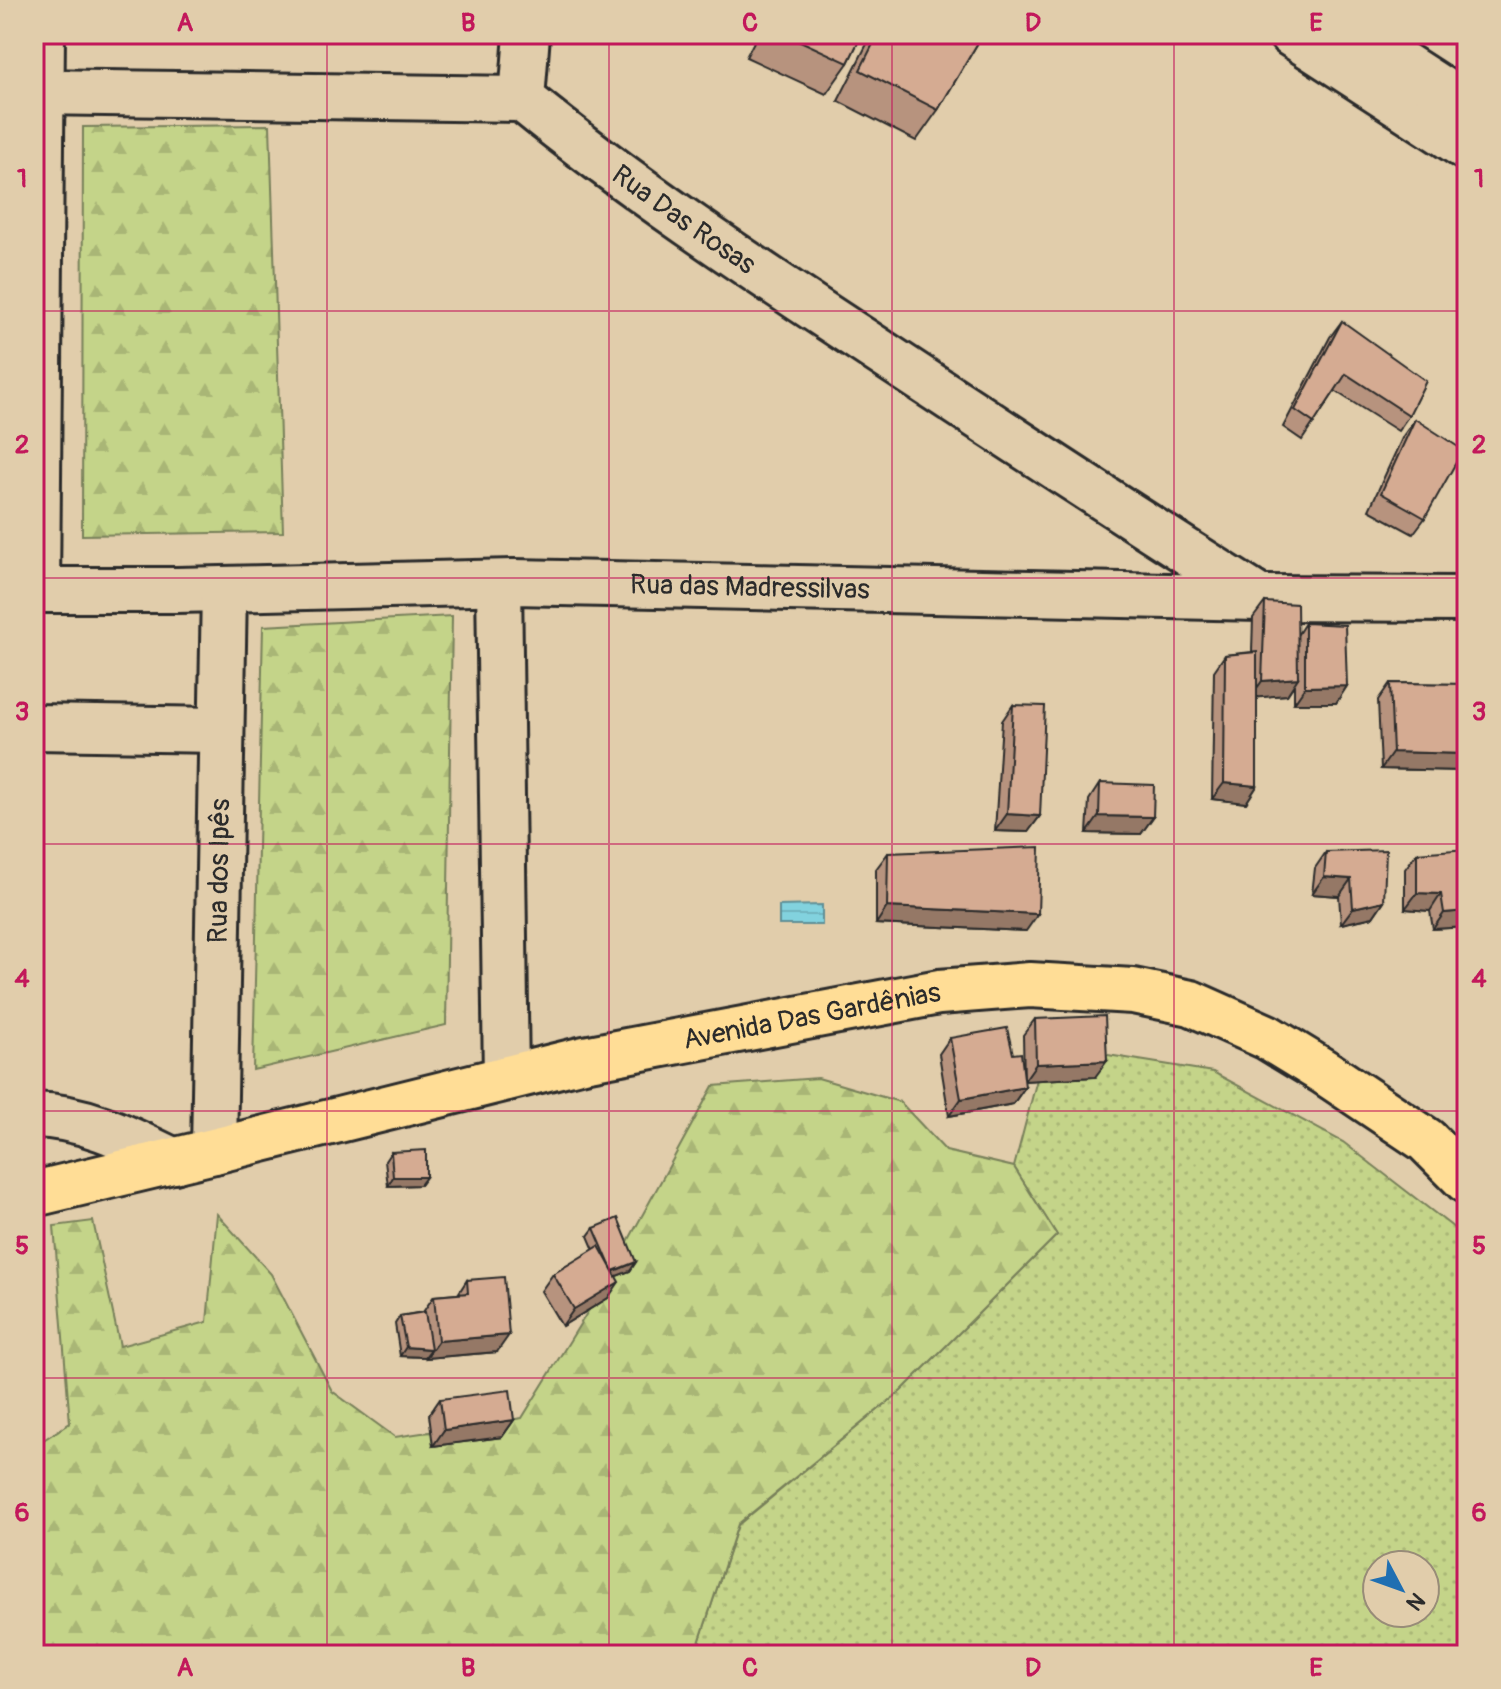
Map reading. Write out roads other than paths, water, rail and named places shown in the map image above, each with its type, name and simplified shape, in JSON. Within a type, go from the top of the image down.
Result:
[{"type":"main road","name":"Avenida Das Gardênias","points":[[34,1194],[584,1059],[939,992],[1030,985],[1133,991],[1191,1003],[1267,1037],[1446,1139],[1467,1181]]},
{"type":"street","points":[[36,590],[38,92],[42,34]]},
{"type":"street","points":[[38,92],[522,99],[527,34]]},
{"type":"street","points":[[1291,34],[1467,148]]},
{"type":"street","points":[[1356,34],[1467,106]]},
{"type":"street","name":"Rua Das Rosas","points":[[522,99],[581,147],[723,248],[1082,485],[1260,598]]},
{"type":"street","points":[[499,583],[506,1078]]},
{"type":"street","name":"Rua das Madressilvas","points":[[36,590],[499,583],[1260,598],[1467,599]]},
{"type":"street","name":"Rua dos Ipês","points":[[194,1156],[220,730],[224,589]]},
{"type":"street","points":[[34,727],[220,730]]},
{"type":"street","points":[[34,1115],[52,1115],[90,1123],[194,1156]]},
{"type":"water","points":[[822,905],[822,925],[779,925],[779,906]]}]
